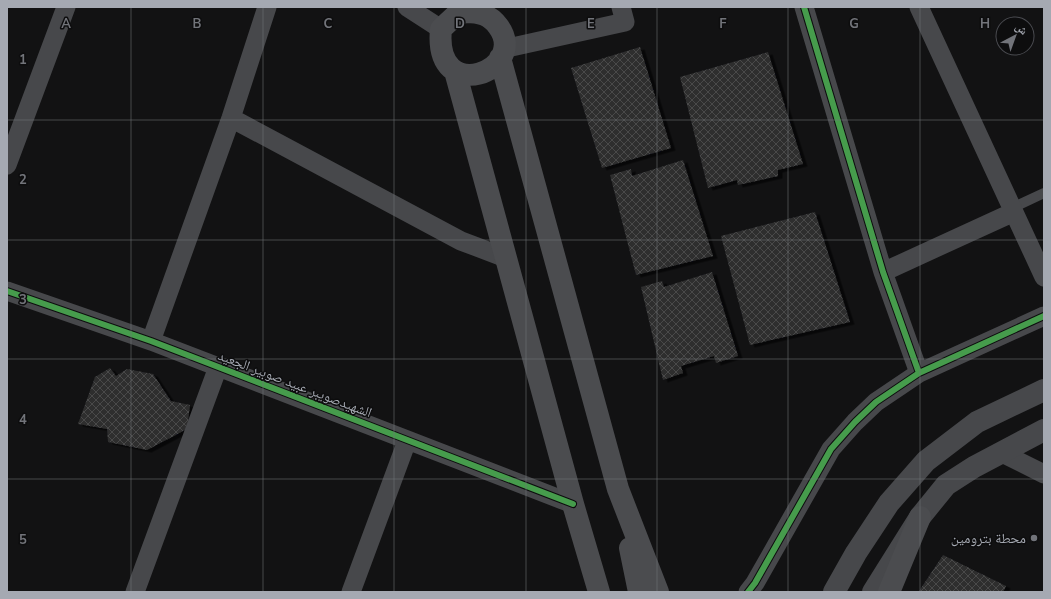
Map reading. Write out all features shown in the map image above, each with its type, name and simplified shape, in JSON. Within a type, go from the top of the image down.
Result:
[{"type":"main road","points":[[477,9],[487,15],[500,29],[504,39],[502,53],[495,66],[487,72],[477,75],[466,75],[456,71],[447,64],[442,54],[440,43],[441,29],[456,16],[477,9]]},
{"type":"main road","points":[[502,53],[618,489],[639,592]]},
{"type":"main road","points":[[456,71],[573,504],[599,592]]},
{"type":"main road","points":[[618,489],[658,592]]},
{"type":"main road","points":[[573,504],[610,592]]},
{"type":"main road","points":[[889,592],[920,517]]},
{"type":"street","points":[[7,166],[66,7]]},
{"type":"street","points":[[151,341],[231,118],[267,7]]},
{"type":"street","points":[[407,7],[441,29]]},
{"type":"street","points":[[418,7],[441,29]]},
{"type":"street","points":[[502,53],[625,22],[621,7]]},
{"type":"street","points":[[804,7],[883,272],[919,373]]},
{"type":"street","points":[[919,7],[1044,277]]},
{"type":"street","points":[[231,118],[461,241],[506,258]]},
{"type":"street","points":[[883,272],[1013,210]]},
{"type":"street","name":"الشهيدصويبر عبيد صوبير الجعيد","points":[[7,291],[151,341],[573,504]]},
{"type":"street","points":[[752,589],[831,449],[855,422],[876,402],[919,373],[1044,316]]},
{"type":"street","points":[[135,592],[218,367]]},
{"type":"street","points":[[834,592],[856,553],[889,503],[926,461],[977,422],[1044,390]]},
{"type":"street","points":[[873,592],[920,517],[946,485],[974,467],[1044,430]]},
{"type":"street","points":[[351,592],[407,441]]},
{"type":"street","points":[[1002,453],[1044,474]]},
{"type":"lane","points":[[1013,210],[1044,193]]},
{"type":"building","points":[[640,47],[671,148],[602,168],[571,68]]},
{"type":"building","points":[[768,52],[803,164],[778,170],[778,176],[738,185],[737,180],[708,188],[680,77]]},
{"type":"building","points":[[683,160],[713,256],[636,275],[610,175],[631,169],[632,176]]},
{"type":"building","points":[[815,212],[850,322],[750,345],[721,236]]},
{"type":"building","points":[[712,272],[738,356],[716,363],[714,356],[681,366],[683,373],[663,380],[641,287],[662,281],[664,287]]},
{"type":"building","points":[[110,368],[116,376],[127,369],[153,374],[171,401],[190,405],[187,429],[147,450],[108,442],[107,429],[78,424],[95,377]]},
{"type":"building","points":[[943,555],[1006,586],[1003,592],[919,591]]},
{"type":"cycle path","points":[[804,7],[883,272],[919,373]]},
{"type":"cycle path","points":[[7,291],[151,341],[573,504]]},
{"type":"cycle path","points":[[748,592],[755,583],[831,449],[855,422],[876,402],[919,373],[1044,316]]},
{"type":"place","name":"محطة بترومين","points":[[1034,538]]}]
